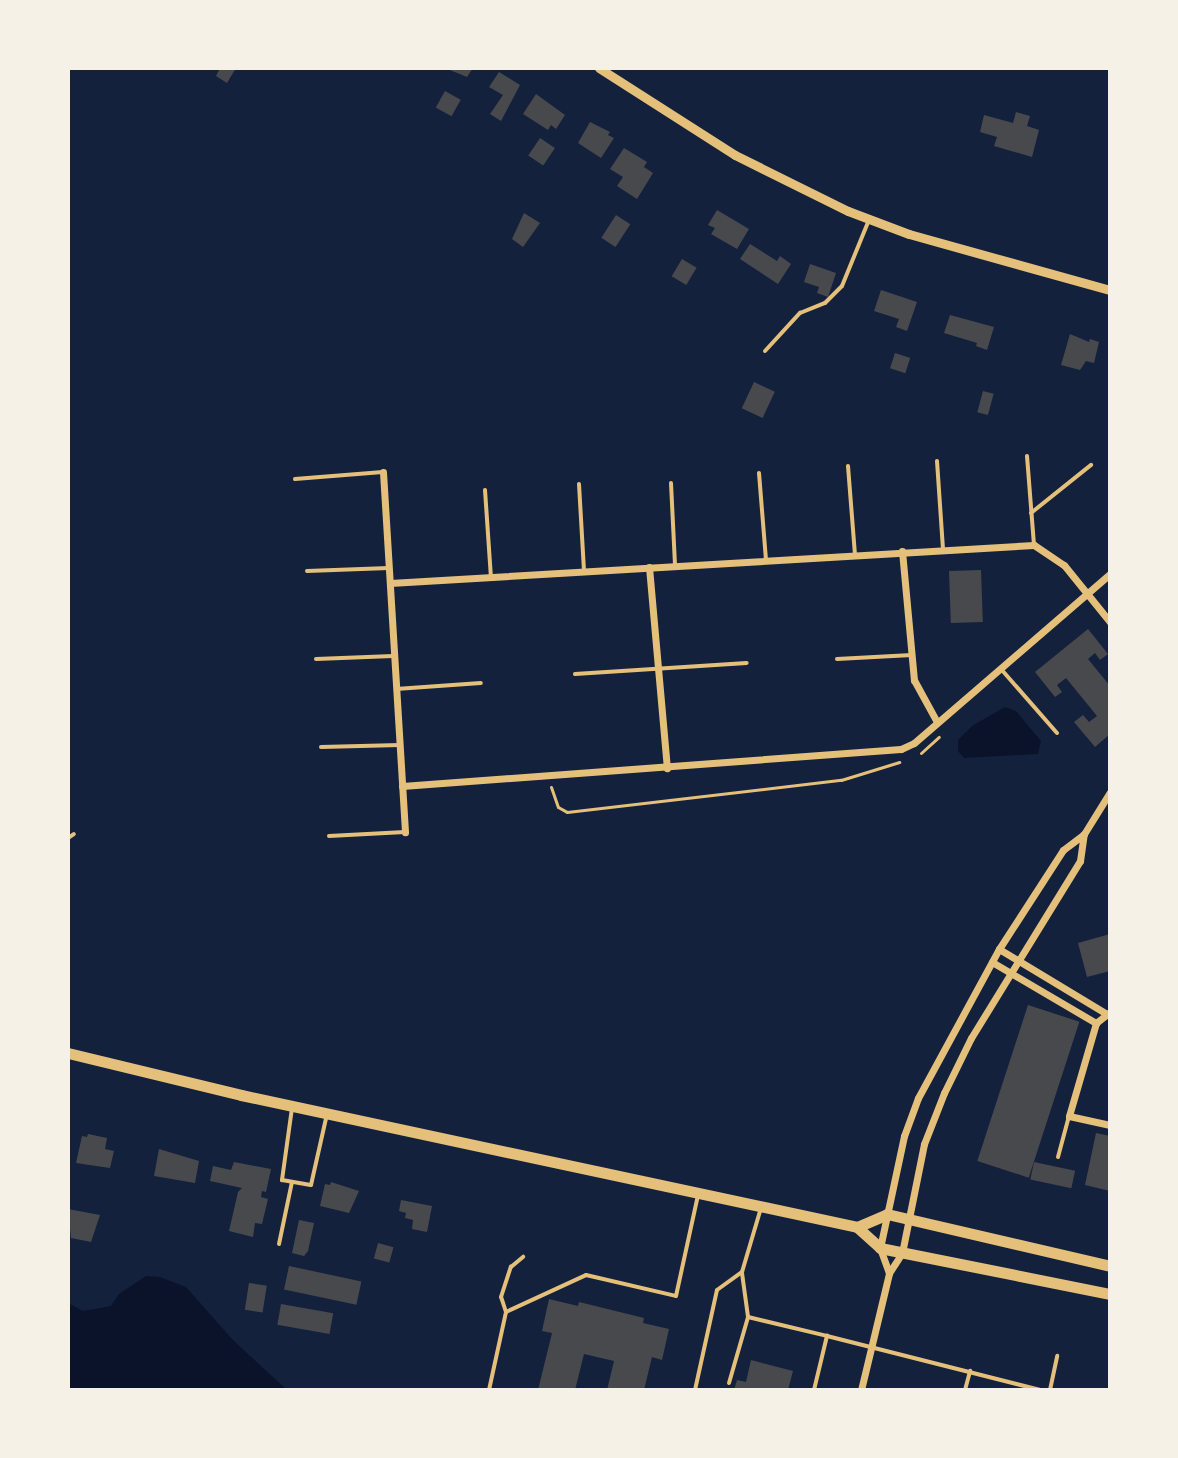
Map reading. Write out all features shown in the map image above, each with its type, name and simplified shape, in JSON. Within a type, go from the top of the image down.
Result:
[{"type":"main road","points":[[68,1053],[293,1106],[857,1227],[880,1248],[1110,1294]]},
{"type":"main road","points":[[857,1227],[887,1214],[1110,1266]]},
{"type":"street","points":[[599,68],[788,185],[909,234],[1110,290]]},
{"type":"street","points":[[383,472],[405,832]]},
{"type":"street","points":[[390,583],[1034,545],[1064,565],[1110,622]]},
{"type":"street","points":[[902,551],[914,680],[937,722]]},
{"type":"street","points":[[649,567],[667,768]]},
{"type":"street","points":[[402,786],[882,753],[914,743],[1110,574]]},
{"type":"street","points":[[889,1273],[880,1248],[904,1136],[918,1098],[999,949],[1063,850],[1084,834],[1110,792]]},
{"type":"street","points":[[861,1390],[889,1273],[902,1253],[924,1144],[944,1093],[971,1038],[1080,861],[1084,834]]},
{"type":"street","points":[[999,949],[1107,1012],[1096,1023],[1069,1116],[1110,1125]]},
{"type":"street","points":[[992,962],[1096,1023]]},
{"type":"lane","points":[[765,351],[800,313],[825,303],[842,286],[869,220]]},
{"type":"lane","points":[[1027,456],[1034,545]]},
{"type":"lane","points":[[937,461],[943,550]]},
{"type":"lane","points":[[1031,513],[1091,465]]},
{"type":"lane","points":[[848,466],[855,554]]},
{"type":"lane","points":[[295,479],[383,472]]},
{"type":"lane","points":[[759,473],[766,560]]},
{"type":"lane","points":[[671,483],[675,565]]},
{"type":"lane","points":[[579,484],[584,571]]},
{"type":"lane","points":[[485,490],[491,577]]},
{"type":"lane","points":[[307,571],[389,568]]},
{"type":"lane","points":[[837,659],[912,655]]},
{"type":"lane","points":[[316,659],[394,656]]},
{"type":"lane","points":[[575,674],[747,663]]},
{"type":"lane","points":[[1000,668],[1057,733]]},
{"type":"lane","points":[[396,689],[481,683]]},
{"type":"lane","points":[[321,747],[400,745]]},
{"type":"lane","points":[[329,836],[405,832]]},
{"type":"lane","points":[[68,838],[74,834]]},
{"type":"lane","points":[[293,1106],[282,1180],[311,1185],[327,1113]]},
{"type":"lane","points":[[1058,1157],[1069,1116]]},
{"type":"lane","points":[[279,1244],[292,1182]]},
{"type":"lane","points":[[506,1312],[586,1275],[676,1296],[699,1192]]},
{"type":"lane","points":[[729,1383],[748,1317],[742,1272],[762,1206]]},
{"type":"lane","points":[[489,1390],[506,1312],[501,1297],[511,1267],[523,1257]]},
{"type":"lane","points":[[695,1390],[717,1290],[742,1272]]},
{"type":"lane","points":[[748,1317],[1041,1390]]},
{"type":"lane","points":[[814,1390],[827,1336]]},
{"type":"lane","points":[[1050,1390],[1057,1356]]},
{"type":"lane","points":[[965,1390],[970,1371]]},
{"type":"path","points":[[549,776],[558,807],[567,812],[841,780],[911,758],[932,747],[942,734],[937,722]]},
{"type":"water","points":[[1005,707],[1016,711],[1041,741],[1038,754],[964,758],[958,751],[958,740],[972,726]]},
{"type":"water","points":[[146,1276],[160,1277],[186,1287],[233,1340],[287,1390],[68,1390],[68,1303],[83,1311],[111,1306],[119,1294]]},
{"type":"building","points":[[215,68],[236,68],[227,83],[216,76],[219,70]]},
{"type":"building","points":[[445,68],[473,68],[467,77]]},
{"type":"building","points":[[499,72],[520,85],[501,121],[490,114],[503,95],[489,87]]},
{"type":"building","points":[[445,91],[461,100],[452,116],[436,108]]},
{"type":"building","points":[[536,94],[565,115],[556,129],[551,125],[548,130],[523,114]]},
{"type":"building","points":[[1016,112],[1030,116],[1027,126],[1039,130],[1032,157],[994,146],[997,137],[980,132],[984,115],[1013,123]]},
{"type":"building","points":[[590,122],[610,132],[608,135],[614,138],[601,158],[578,143]]},
{"type":"building","points":[[540,138],[555,148],[543,165],[528,155]]},
{"type":"building","points":[[624,148],[647,162],[644,167],[653,173],[637,199],[617,186],[623,177],[610,169]]},
{"type":"building","points":[[717,210],[749,229],[737,249],[711,234],[715,228],[708,225]]},
{"type":"building","points":[[524,213],[540,223],[523,247],[512,239]]},
{"type":"building","points":[[616,215],[630,224],[616,247],[601,238]]},
{"type":"building","points":[[750,244],[777,261],[780,256],[791,264],[778,284],[740,259]]},
{"type":"building","points":[[682,259],[697,268],[686,285],[672,276]]},
{"type":"building","points":[[810,264],[836,273],[828,297],[817,293],[819,287],[804,282]]},
{"type":"building","points":[[881,290],[917,302],[907,331],[896,327],[899,319],[874,311]]},
{"type":"building","points":[[950,315],[994,327],[987,350],[976,346],[977,343],[944,333]]},
{"type":"building","points":[[1070,334],[1089,342],[1090,339],[1099,342],[1094,363],[1086,361],[1080,370],[1061,365]]},
{"type":"building","points":[[895,353],[910,358],[905,373],[890,368]]},
{"type":"building","points":[[754,382],[775,392],[763,418],[742,408]]},
{"type":"building","points":[[983,391],[994,394],[988,415],[977,412]]},
{"type":"building","points":[[981,570],[983,622],[951,623],[949,571]]},
{"type":"building","points":[[1088,629],[1108,654],[1100,660],[1095,653],[1088,659],[1110,686],[1110,734],[1095,747],[1074,722],[1083,715],[1089,722],[1097,716],[1066,678],[1057,685],[1062,692],[1055,697],[1035,672]]},
{"type":"building","points":[[1110,934],[1110,971],[1087,977],[1078,943]]},
{"type":"building","points":[[1028,1005],[1079,1022],[1029,1178],[977,1161]]},
{"type":"building","points":[[1096,1133],[1110,1136],[1110,1191],[1085,1185]]},
{"type":"building","points":[[88,1134],[107,1138],[105,1149],[114,1151],[110,1168],[76,1163],[82,1136],[87,1137]]},
{"type":"building","points":[[159,1149],[199,1161],[195,1183],[154,1176]]},
{"type":"building","points":[[234,1162],[271,1169],[266,1192],[262,1191],[261,1197],[268,1199],[262,1224],[255,1223],[253,1237],[229,1231],[238,1192],[242,1188],[210,1181],[213,1166],[231,1170]]},
{"type":"building","points":[[1034,1162],[1075,1171],[1071,1188],[1030,1180]]},
{"type":"building","points":[[331,1182],[359,1191],[349,1213],[320,1206],[325,1184],[330,1185]]},
{"type":"building","points":[[401,1200],[432,1206],[427,1232],[412,1229],[413,1220],[405,1218],[406,1213],[399,1211]]},
{"type":"building","points":[[68,1209],[100,1215],[91,1242],[71,1238]]},
{"type":"building","points":[[299,1220],[314,1223],[304,1256],[292,1253]]},
{"type":"building","points":[[378,1243],[393,1247],[389,1263],[374,1258]]},
{"type":"building","points":[[289,1266],[361,1281],[356,1305],[284,1289]]},
{"type":"building","points":[[249,1283],[267,1286],[263,1312],[245,1310]]},
{"type":"building","points":[[549,1299],[578,1306],[579,1302],[644,1318],[643,1323],[669,1329],[662,1360],[652,1357],[644,1390],[607,1390],[614,1361],[584,1354],[575,1390],[538,1390],[552,1333],[542,1331]]},
{"type":"building","points":[[281,1304],[333,1313],[330,1334],[277,1325]]},
{"type":"building","points":[[751,1360],[793,1371],[788,1390],[734,1390],[737,1380],[746,1382]]}]
